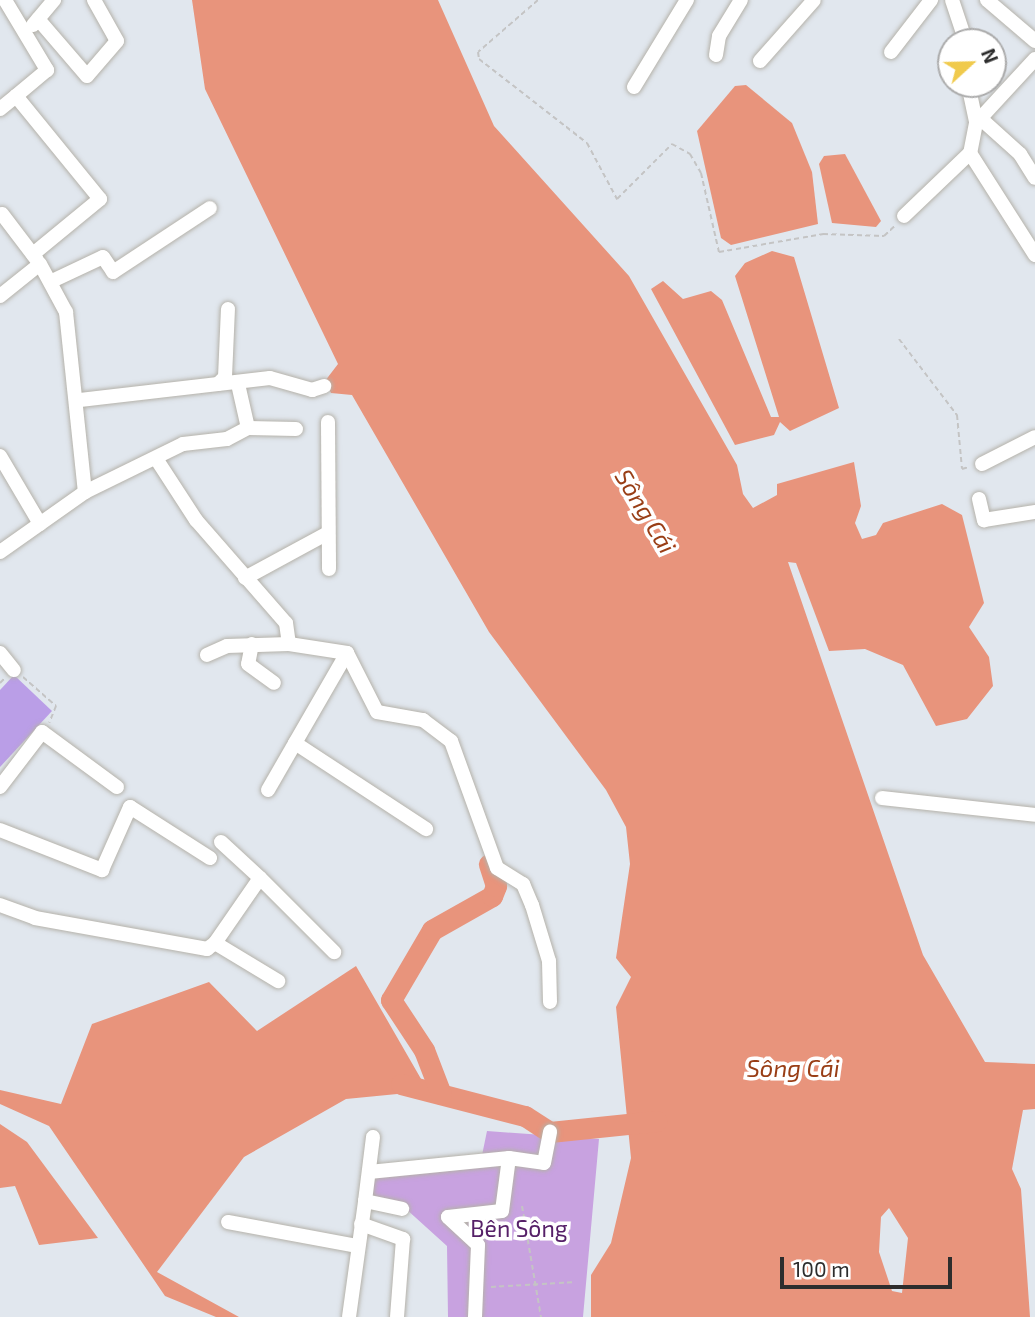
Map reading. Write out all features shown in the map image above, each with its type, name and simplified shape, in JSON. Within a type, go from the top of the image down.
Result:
[{"type":"street","points":[[0,109],[47,70],[5,0]]},
{"type":"street","points":[[25,34],[54,0]]},
{"type":"street","points":[[38,19],[87,76],[117,41],[94,0]]},
{"type":"street","points":[[634,87],[687,0]]},
{"type":"street","points":[[716,55],[719,36],[741,0]]},
{"type":"street","points":[[760,61],[814,0]]},
{"type":"street","points":[[891,52],[931,0]]},
{"type":"street","points":[[951,0],[961,28]]},
{"type":"street","points":[[987,0],[1035,41]]},
{"type":"street","points":[[978,120],[1035,59]]},
{"type":"street","points":[[0,296],[100,199],[16,96]]},
{"type":"street","points":[[904,216],[970,153],[978,120],[972,98]]},
{"type":"street","points":[[978,120],[1020,154],[1035,178]]},
{"type":"street","points":[[970,153],[1035,254]]},
{"type":"street","points":[[52,281],[103,257],[113,272],[210,208]]},
{"type":"street","points":[[2,214],[52,281],[66,312],[80,400],[85,492]]},
{"type":"street","points":[[218,384],[225,377],[228,309]]},
{"type":"street","points":[[80,400],[238,384],[270,377],[312,390],[324,386]]},
{"type":"street","points":[[238,384],[248,428]]},
{"type":"street","points":[[328,422],[326,534],[329,569]]},
{"type":"street","points":[[0,552],[85,492],[157,460],[183,444],[227,439],[248,428],[296,429]]},
{"type":"street","points":[[982,464],[1035,437]]},
{"type":"street","points":[[0,456],[40,524]]},
{"type":"street","points":[[157,460],[245,578],[278,606],[289,644]]},
{"type":"street","points":[[979,499],[984,520],[1035,512]]},
{"type":"street","points":[[245,578],[326,534]]},
{"type":"street","points":[[252,643],[248,664],[274,683]]},
{"type":"street","points":[[207,655],[252,643],[289,644],[347,653]]},
{"type":"street","points":[[0,653],[14,670]]},
{"type":"street","points":[[268,790],[347,653]]},
{"type":"street","points":[[347,653],[377,712],[423,720],[451,741],[497,868],[523,884],[532,905],[548,961],[550,1002]]},
{"type":"street","points":[[0,787],[42,732],[117,787]]},
{"type":"street","points":[[295,743],[426,828]]},
{"type":"street","points":[[882,798],[1035,815]]},
{"type":"street","points":[[0,830],[102,870],[130,807],[210,858]]},
{"type":"street","points":[[221,842],[334,952]]},
{"type":"street","points":[[215,943],[260,878]]},
{"type":"street","points":[[0,905],[35,918],[194,946],[215,943],[278,981]]},
{"type":"street","points":[[369,1171],[509,1157],[544,1163],[550,1132]]},
{"type":"street","points":[[349,1317],[373,1137]]},
{"type":"street","points":[[475,1317],[478,1245],[448,1217],[502,1211],[509,1157]]},
{"type":"street","points":[[365,1200],[402,1209]]},
{"type":"street","points":[[228,1222],[358,1246]]},
{"type":"street","points":[[361,1224],[405,1245],[397,1317]]},
{"type":"path","points":[[538,0],[478,52],[479,59],[587,143],[617,199],[623,200],[672,144],[690,154],[701,173],[719,253],[823,234],[884,236],[904,216]]},
{"type":"path","points":[[899,339],[957,415],[962,469],[982,464]]},
{"type":"path","points":[[0,683],[14,670],[56,706],[42,732]]},
{"type":"path","points":[[522,1206],[532,1284],[541,1317]]},
{"type":"path","points":[[476,1287],[576,1282]]},
{"type":"green space","name":"Bên Sông","points":[[487,1131],[599,1139],[583,1317],[448,1317],[447,1246],[405,1208],[368,1198],[371,1176],[480,1165]]},
{"type":"shaded area","points":[[14,675],[52,711],[0,767],[0,690]]},
{"type":"water","name":"Sông Cái","points":[[192,0],[438,0],[494,126],[629,276],[737,465],[743,494],[753,508],[777,495],[777,484],[854,462],[861,506],[855,523],[862,539],[876,535],[883,523],[942,504],[962,515],[984,603],[969,627],[989,657],[993,686],[967,719],[936,726],[903,665],[865,649],[829,651],[796,563],[788,562],[923,955],[985,1062],[1035,1064],[1035,1109],[1023,1110],[1012,1169],[1021,1189],[1030,1317],[591,1317],[591,1275],[611,1243],[631,1158],[616,1007],[631,977],[616,958],[630,864],[626,827],[606,790],[489,632],[352,395],[331,393],[325,381],[338,364],[205,89]],"holes":[[[889,1208],[908,1238],[902,1293],[892,1291],[879,1252],[881,1217]]]},
{"type":"water","points":[[746,85],[792,123],[812,172],[818,224],[731,245],[721,238],[697,131],[735,86]]},
{"type":"water","points":[[845,154],[881,221],[876,227],[832,223],[819,164],[824,156]]},
{"type":"water","points":[[772,251],[794,257],[839,408],[790,431],[780,422],[774,435],[735,445],[651,289],[663,281],[683,299],[711,291],[722,300],[771,417],[779,417],[735,276],[745,263]]},
{"type":"water","points":[[356,966],[428,1091],[346,1099],[244,1157],[157,1272],[239,1317],[216,1317],[165,1296],[49,1126],[0,1104],[0,1090],[61,1104],[92,1024],[209,982],[257,1031]]},
{"type":"water","points":[[0,1124],[27,1142],[98,1238],[39,1245],[15,1186],[0,1188]]},
{"type":"waterway","points":[[441,1094],[424,1050],[391,1000],[432,930],[492,896],[496,886],[489,864]]},
{"type":"waterway","points":[[401,1084],[525,1116],[550,1132],[656,1121]]}]
